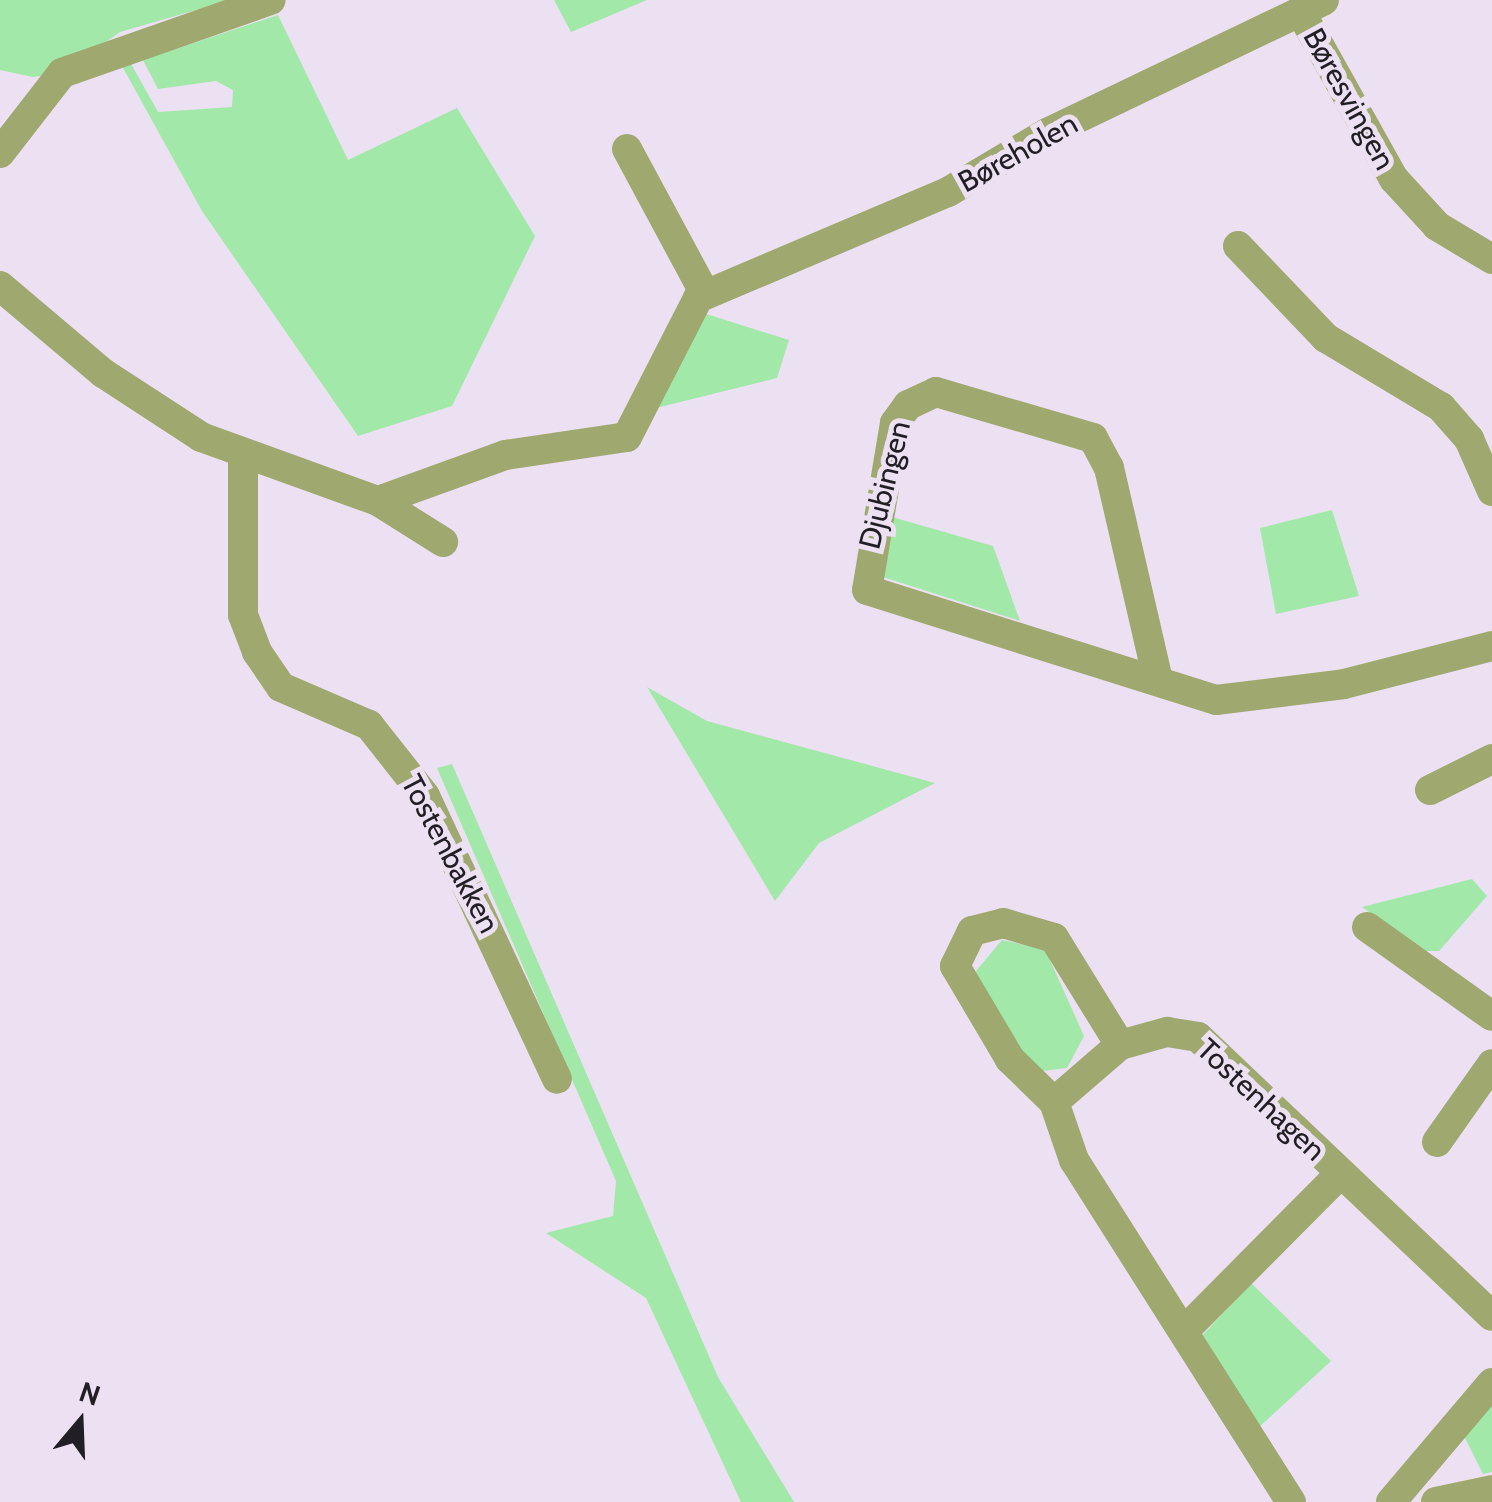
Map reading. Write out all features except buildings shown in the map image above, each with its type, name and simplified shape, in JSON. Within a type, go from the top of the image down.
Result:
[{"type":"street","points":[[0,152],[62,73],[271,0]]},
{"type":"street","name":"Børesvingen","points":[[1312,6],[1386,170],[1437,226],[1492,259]]},
{"type":"street","name":"Børeholen","points":[[706,294],[948,192],[1047,132],[1312,6]]},
{"type":"street","points":[[378,501],[504,455],[627,437],[706,294],[627,149]]},
{"type":"street","points":[[1238,246],[1326,338],[1441,407],[1469,439],[1492,491]]},
{"type":"street","points":[[0,286],[160,414],[243,459],[378,501],[443,542]]},
{"type":"street","name":"Djubingen","points":[[1158,680],[1109,468],[1094,438],[936,392],[908,406],[895,423],[866,590],[1216,700],[1269,696],[1492,646]]},
{"type":"street","name":"Tostenbakken","points":[[243,459],[243,615],[257,652],[281,687],[369,725],[425,796],[557,1079]]},
{"type":"street","points":[[1430,790],[1492,759]]},
{"type":"street","points":[[1120,1046],[1054,938],[1004,924],[972,931],[955,966],[1010,1059],[1054,1102],[1074,1160],[1186,1329],[1292,1502]]},
{"type":"street","points":[[1367,927],[1492,1016]]},
{"type":"street","name":"Tostenhagen","points":[[1054,1102],[1120,1046],[1168,1032],[1198,1038],[1492,1316]]},
{"type":"street","points":[[1437,1142],[1492,1064]]},
{"type":"street","name":"Tostenhagen","points":[[1186,1329],[1340,1174]]},
{"type":"street","points":[[1391,1502],[1492,1383]]},
{"type":"street","points":[[1436,1502],[1492,1490]]},
{"type":"green space","points":[[0,0],[231,0],[120,32],[62,73],[33,77],[0,70]]},
{"type":"green space","points":[[554,0],[647,0],[571,32]]},
{"type":"green space","points":[[278,15],[348,160],[457,108],[535,236],[452,406],[358,436],[202,211],[122,66],[130,62],[158,112],[232,107],[233,90],[216,81],[158,89],[143,60]]},
{"type":"green space","points":[[700,312],[789,340],[777,378],[656,408]]},
{"type":"green space","points":[[1332,510],[1359,596],[1276,614],[1260,528]]},
{"type":"green space","points":[[892,517],[993,546],[1020,621],[883,577]]},
{"type":"green space","points":[[647,687],[707,721],[935,783],[819,843],[775,901]]},
{"type":"green space","points":[[452,764],[718,1377],[794,1502],[741,1502],[646,1298],[546,1233],[613,1216],[616,1181],[437,768]]},
{"type":"green space","points":[[1472,879],[1487,896],[1439,951],[1424,951],[1362,907]]},
{"type":"green space","points":[[1002,940],[1045,949],[1084,1036],[1067,1068],[1034,1072],[981,992],[976,971]]},
{"type":"green space","points":[[1251,1283],[1331,1361],[1258,1428],[1202,1336]]},
{"type":"green space","points":[[1492,1398],[1492,1472],[1483,1474],[1461,1430]]}]
